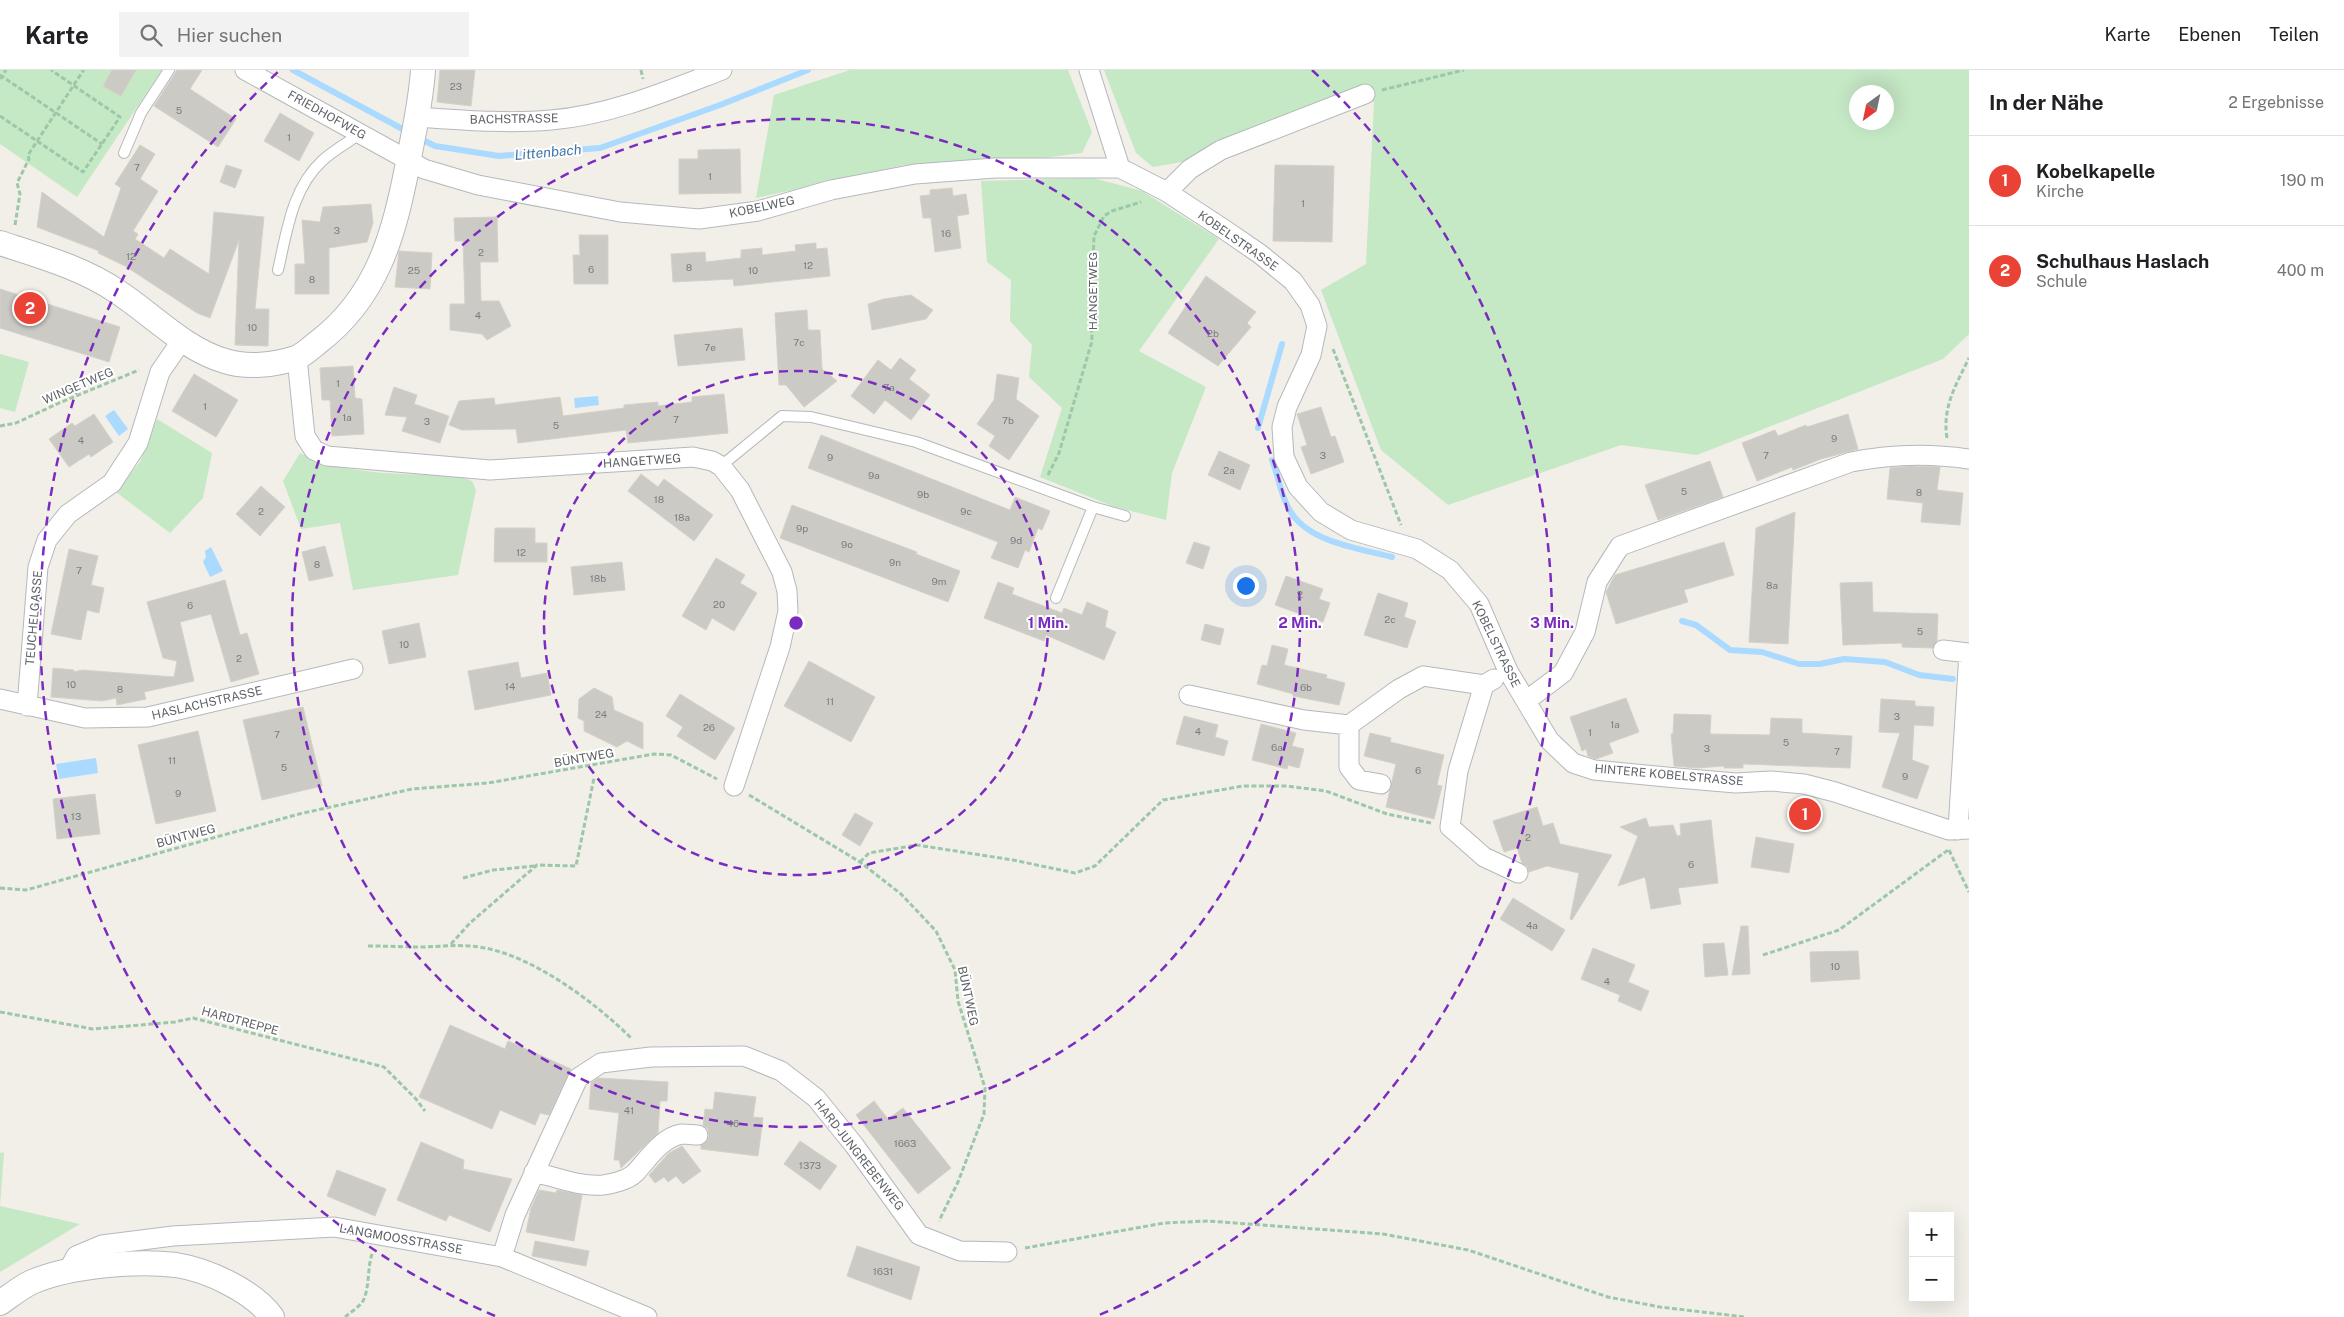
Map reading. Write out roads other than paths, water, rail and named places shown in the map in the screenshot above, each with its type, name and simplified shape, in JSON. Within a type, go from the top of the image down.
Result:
[{"type":"street","name":"FRIEDHOFWEG","points":[[245,70],[361,133],[414,137]]},
{"type":"street","points":[[0,243],[87,274],[118,291],[182,340],[202,352],[226,362],[260,366],[297,358],[330,333],[352,311],[371,281],[397,216],[414,137],[423,70]]},
{"type":"street","name":"BACHSTRASSE","points":[[414,137],[488,120],[552,120],[602,111],[646,99],[722,70]]},
{"type":"street","points":[[1088,70],[1120,168]]},
{"type":"street","points":[[1167,192],[1190,169],[1221,150],[1365,94]]},
{"type":"street","name":"KOBELWEG","points":[[414,137],[424,169],[478,185],[620,212],[699,219],[758,210],[831,190],[915,174],[995,168],[1120,168]]},
{"type":"street","name":"KOBELSTRASSE","points":[[1120,168],[1167,192],[1260,254],[1293,281],[1310,305],[1317,326],[1311,355],[1287,407],[1282,427],[1284,457],[1298,487],[1321,512],[1352,530],[1417,549],[1450,570],[1479,604],[1508,671],[1549,740],[1573,763]]},
{"type":"street","name":"TEUCHELGASSE","points":[[27,706],[38,567],[47,540],[68,514],[112,483],[138,443],[164,364],[182,340]]},
{"type":"street","name":"HANGETWEG","points":[[297,358],[304,436],[314,450],[327,456],[490,470],[693,457],[712,461],[721,466]]},
{"type":"street","name":"KOBELSTRASSE","points":[[1526,701],[1563,673],[1585,632],[1597,582],[1620,546],[1851,462],[1885,455],[1960,458]]},
{"type":"street","points":[[721,466],[740,490],[782,572],[787,592],[788,611],[780,647],[734,786]]},
{"type":"street","points":[[1943,650],[1969,653],[1963,830]]},
{"type":"street","name":"HASLACHSTRASSE","points":[[0,699],[85,718],[148,718],[353,669]]},
{"type":"street","points":[[1189,695],[1304,720],[1349,725],[1399,689],[1423,676],[1484,685],[1508,671]]},
{"type":"street","points":[[1484,685],[1458,771],[1450,827],[1484,857],[1518,873]]},
{"type":"street","points":[[1349,725],[1349,766],[1359,780],[1381,784]]},
{"type":"street","name":"HINTERE KOBELSTRASSE","points":[[1573,763],[1594,770],[1677,778],[1736,783],[1771,780],[1804,784],[1835,792],[1949,830],[1963,830]]},
{"type":"street","name":"HARD-JUNGREBENWEG","points":[[502,1257],[515,1215],[578,1078],[601,1063],[651,1057],[744,1056],[782,1071],[816,1098],[854,1145],[919,1235],[960,1252],[1007,1252]]},
{"type":"street","points":[[534,1172],[581,1183],[602,1185],[622,1180],[634,1174],[646,1158],[670,1139],[682,1134],[698,1135]]},
{"type":"street","name":"LANGMOOSSTRASSE","points":[[67,1272],[76,1256],[102,1245],[173,1236],[334,1227],[380,1233],[502,1257],[646,1317]]},
{"type":"street","points":[[0,1303],[32,1282],[67,1272],[112,1264],[176,1265],[215,1277],[253,1297],[272,1317]]},
{"type":"lane","points":[[124,153],[141,113],[169,70]]},
{"type":"lane","points":[[278,270],[292,211],[303,184],[323,160],[361,133]]},
{"type":"lane","points":[[721,466],[782,416],[811,417],[916,442],[1093,507],[1125,516]]},
{"type":"lane","points":[[1056,598],[1093,507]]},
{"type":"water","points":[[598,396],[599,405],[575,408],[574,398]]},
{"type":"water","points":[[114,410],[128,429],[119,436],[105,416]]},
{"type":"water","points":[[211,547],[223,571],[210,577],[203,562],[206,557],[205,551]]},
{"type":"water","points":[[96,758],[98,773],[59,779],[56,764]]},
{"type":"waterway","name":"Littenbach","points":[[293,70],[408,132]]},
{"type":"waterway","name":"Littenbach","points":[[417,137],[435,146],[499,156],[600,148],[720,105],[808,70]]},
{"type":"waterway","points":[[1258,428],[1282,344]]},
{"type":"waterway","points":[[1272,460],[1287,505],[1305,527],[1332,542],[1392,557]]},
{"type":"waterway","points":[[1682,621],[1696,625],[1730,650],[1762,652],[1799,664],[1820,664],[1844,659],[1885,662],[1919,675],[1953,679]]},
{"type":"place","name":"Schulhaus Haslach","points":[[30,308]]},
{"type":"place","name":"Kobelkapelle","points":[[1805,814]]}]
